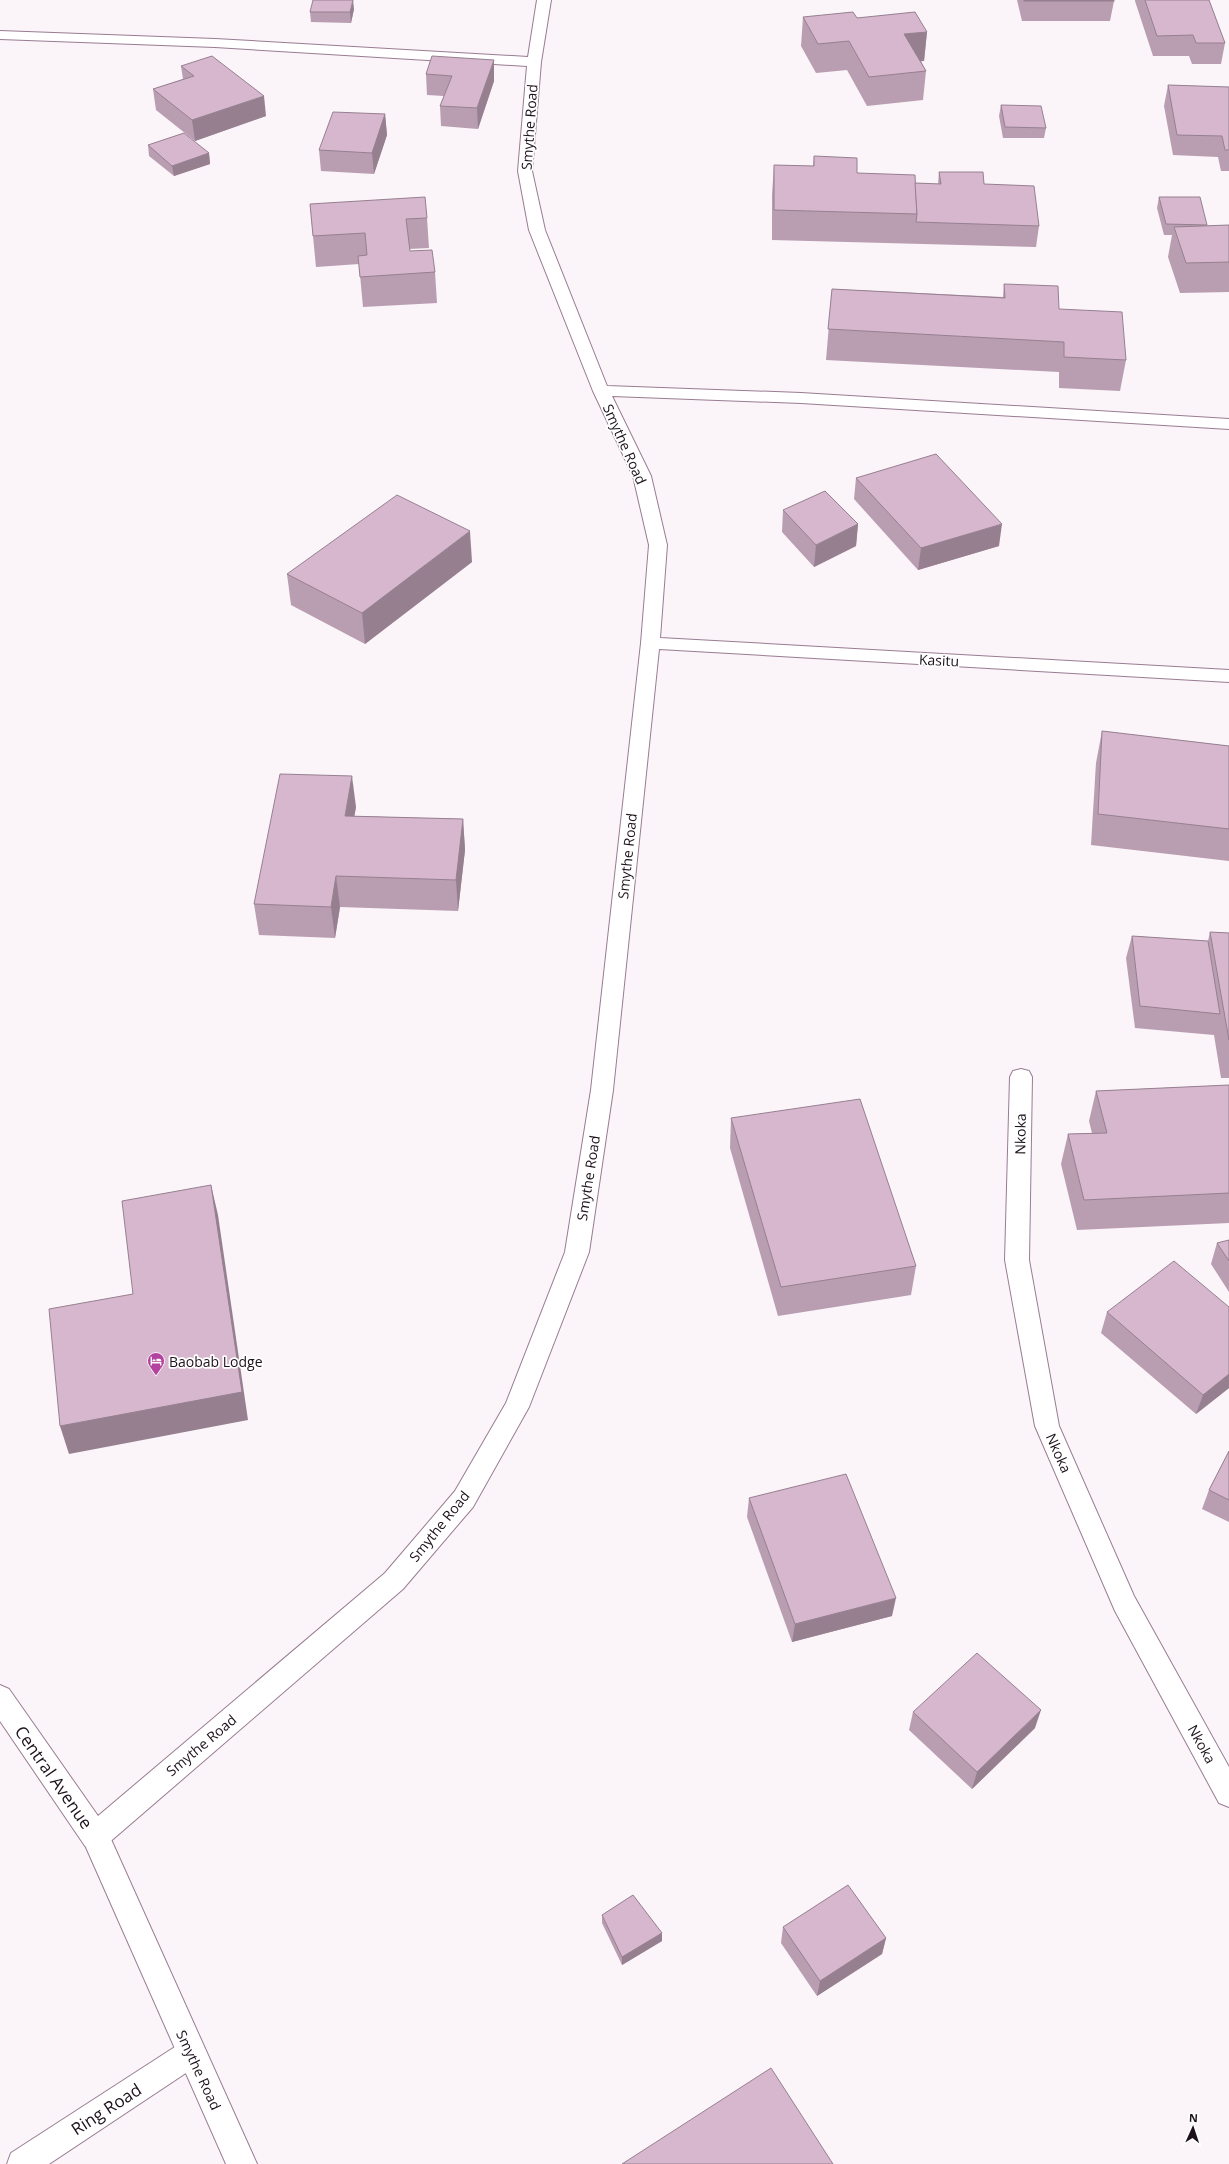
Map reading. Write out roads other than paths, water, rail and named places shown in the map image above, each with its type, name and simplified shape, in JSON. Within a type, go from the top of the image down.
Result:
[{"type":"street","name":"Smythe Road","points":[[242,2164],[191,2054],[95,1836],[394,1581],[464,1499],[517,1407],[577,1252],[602,1090],[650,643],[658,544],[642,476],[601,391],[538,230],[525,171],[534,62],[544,0]]},
{"type":"street","points":[[0,35],[215,43],[534,62]]},
{"type":"street","points":[[601,391],[808,398],[1229,424]]},
{"type":"street","name":"Kasitu","points":[[650,643],[1229,676]]},
{"type":"street","name":"Nkoka","points":[[1021,1078],[1017,1260],[1047,1426],[1124,1603],[1229,1794]]},
{"type":"street","name":"Central Avenue","points":[[0,1698],[95,1836]]},
{"type":"street","name":"Ring Road","points":[[22,2164],[191,2054]]},
{"type":"place","name":"Baobab Lodge","points":[[156,1376]]}]
